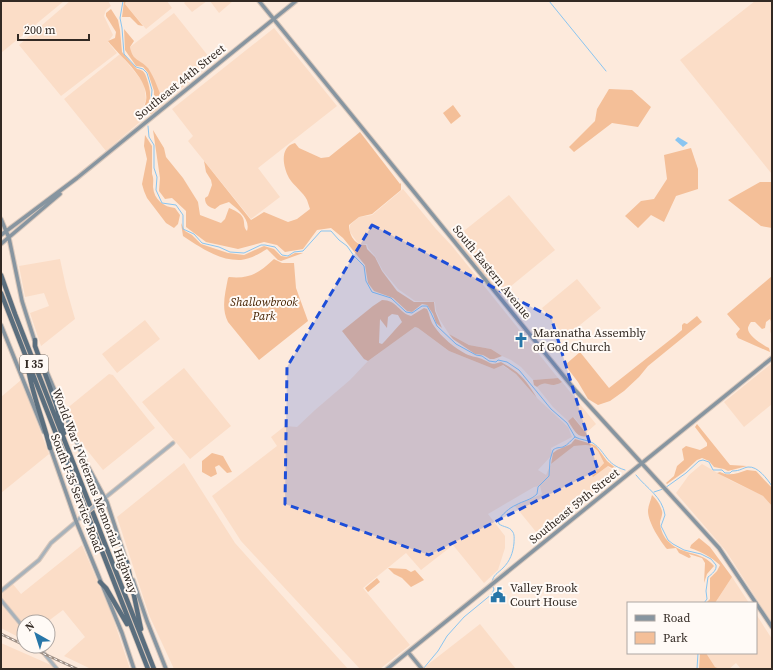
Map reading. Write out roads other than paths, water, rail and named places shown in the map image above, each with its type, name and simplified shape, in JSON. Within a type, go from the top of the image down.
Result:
[{"type":"highway","name":"World War I Veterans Memorial Highway","points":[[1,275],[154,669]]},
{"type":"highway","name":"World War I Veterans Memorial Highway","points":[[1,294],[148,669]]},
{"type":"highway","points":[[34,340],[37,353],[62,422],[69,452]]},
{"type":"highway","points":[[28,364],[32,386],[50,448]]},
{"type":"highway","points":[[127,562],[138,611],[142,639]]},
{"type":"highway","points":[[100,582],[106,588],[135,637]]},
{"type":"main road","name":"South Eastern Avenue","points":[[260,1],[575,390],[719,548],[755,602]]},
{"type":"main road","name":"Southeast 44th Street","points":[[1,235],[77,178],[296,1]]},
{"type":"main road","name":"Southeast 44th Street","points":[[1,244],[77,178]]},
{"type":"main road","points":[[2,221],[12,226]]},
{"type":"main road","name":"South I-35 Service Road","points":[[2,221],[9,238],[22,301],[34,340],[71,432],[105,498],[144,614],[166,669]]},
{"type":"main road","name":"South I-35 Service Road","points":[[1,326],[78,520],[100,582],[114,613],[134,669]]},
{"type":"main road","name":"Southeast 59th Street","points":[[387,669],[772,358]]},
{"type":"main road","name":"South Eastern Avenue","points":[[757,605],[772,627]]},
{"type":"main road","points":[[408,652],[422,669]]},
{"type":"street","points":[[1,591],[39,560],[51,543],[173,443]]},
{"type":"street","points":[[1,600],[16,618]]},
{"type":"street","points":[[45,654],[57,669]]},
{"type":"water","points":[[678,137],[688,143],[683,147],[675,140]]},
{"type":"waterway","points":[[123,1],[120,18],[124,54],[136,67],[143,69],[147,73],[152,90],[151,102],[148,111],[143,115],[143,119]]},
{"type":"waterway","points":[[549,1],[606,71]]},
{"type":"waterway","points":[[148,126],[149,137],[154,145],[154,168],[157,177],[156,190],[162,203],[176,205],[183,215],[183,229],[194,234],[202,243],[219,247],[230,252],[244,253],[261,245],[265,245],[275,247],[282,255],[288,256],[294,252],[303,251],[321,231],[331,231],[347,246],[364,266],[366,281],[372,292],[391,298],[406,312],[412,313],[422,306],[427,306],[437,326],[456,344],[476,355],[482,356],[489,361],[496,362],[498,360],[507,362],[519,370],[551,409],[567,423],[575,437],[593,443],[614,465],[625,470]]},
{"type":"waterway","points":[[492,582],[495,576],[509,560],[514,543],[513,532],[499,524],[498,520],[511,508],[537,494],[538,487],[549,476],[550,460],[553,450],[565,446],[575,437]]},
{"type":"waterway","points":[[665,488],[686,473],[699,461],[703,460],[709,462],[713,470],[722,470],[725,473],[752,467],[759,471],[772,486]]},
{"type":"waterway","points":[[636,475],[654,493],[661,503],[665,515],[661,526],[668,540],[684,550],[701,554],[711,559],[716,565],[715,570],[708,577],[706,591],[707,599],[705,602]]},
{"type":"waterway","points":[[654,492],[663,489]]},
{"type":"waterway","points":[[423,669],[438,651],[447,636],[464,617],[492,594],[494,589],[492,585]]},
{"type":"waterway","points":[[697,669],[698,654]]},
{"type":"railway","points":[[1,634],[16,641]]},
{"type":"railway","points":[[44,654],[77,669]]},
{"type":"place","name":"Maranatha Assembly of God Church","points":[[521,340]]},
{"type":"place","name":"Valley Brook Court House","points":[[498,595]]},
{"type":"park label","name":"Shallowbrook Park","points":[[264,309]]}]
